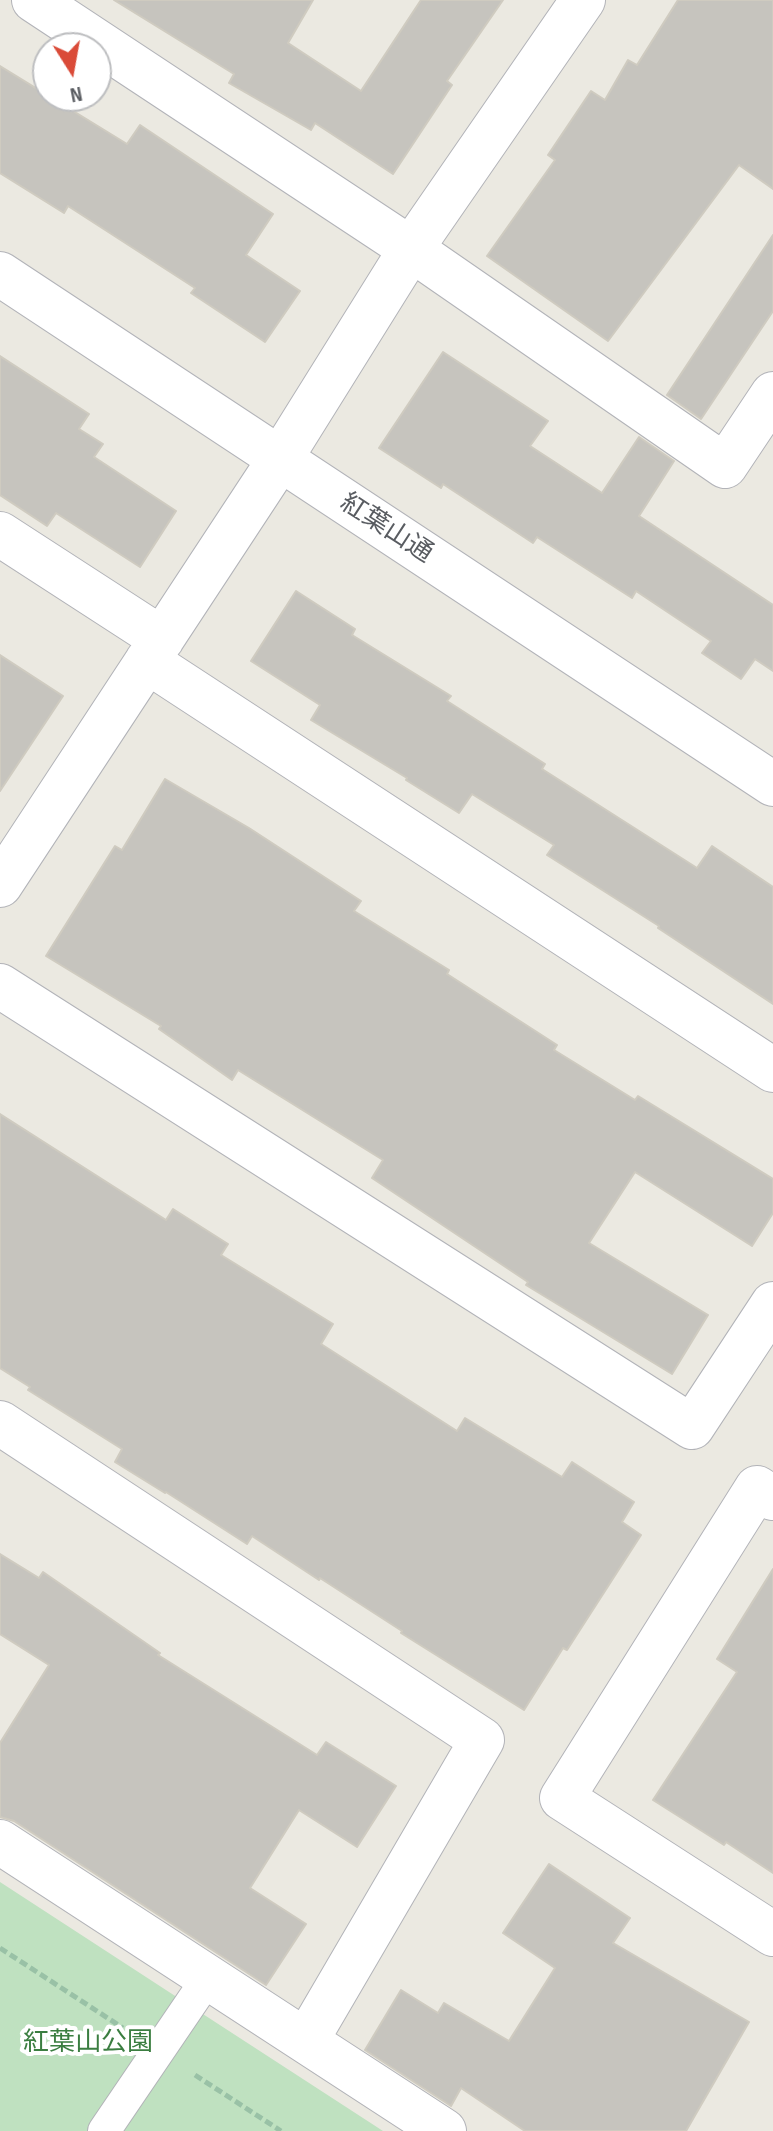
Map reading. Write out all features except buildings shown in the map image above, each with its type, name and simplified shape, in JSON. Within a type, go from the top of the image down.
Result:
[{"type":"street","points":[[34,0],[411,249],[725,466],[773,394]]},
{"type":"street","points":[[0,885],[280,459],[411,249],[583,0]]},
{"type":"street","name":"紅葉山通","points":[[0,274],[773,784]]},
{"type":"street","points":[[0,534],[154,650],[773,1070]]},
{"type":"street","points":[[0,986],[692,1427],[773,1304]]},
{"type":"street","points":[[0,1423],[482,1740],[306,2041]]},
{"type":"street","points":[[773,1498],[757,1488],[562,1798],[773,1934]]},
{"type":"street","points":[[0,1842],[444,2131]]},
{"type":"lane","points":[[104,2131],[208,1978]]},
{"type":"path","points":[[265,2131],[270,2123]]},
{"type":"green space","name":"紅葉山公園","points":[[0,1882],[189,2005],[383,2131],[0,2131]]}]
